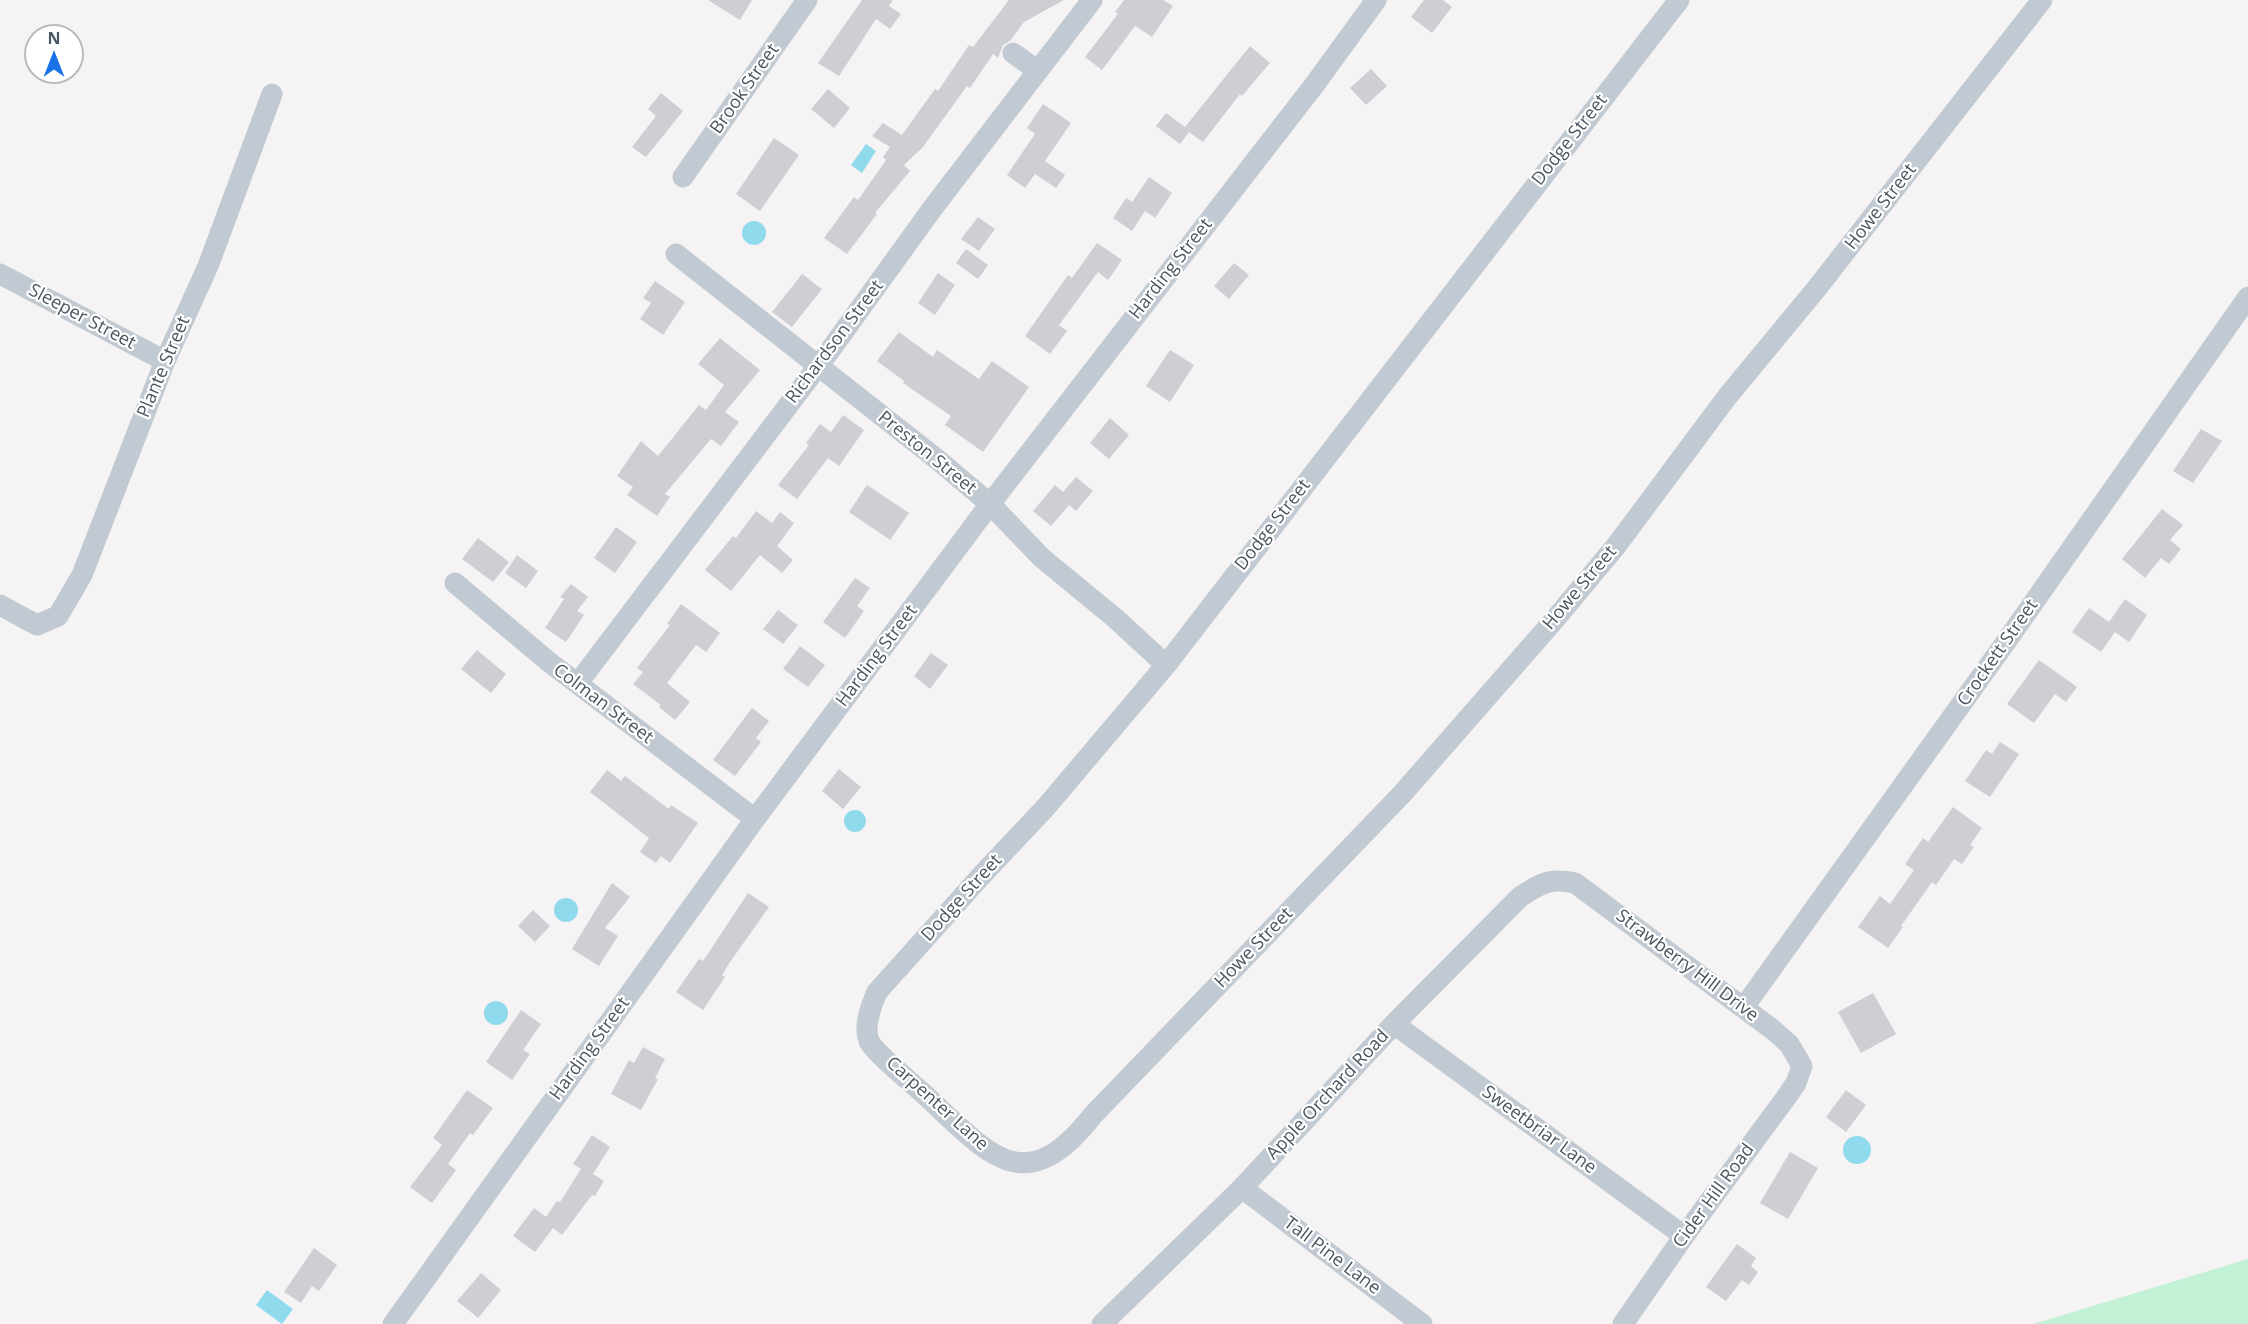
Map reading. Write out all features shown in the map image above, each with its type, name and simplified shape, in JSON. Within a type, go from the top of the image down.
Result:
[{"type":"street","name":"Brook Street","points":[[683,177],[807,0]]},
{"type":"street","name":"Richardson Street","points":[[578,683],[1092,0]]},
{"type":"street","name":"Harding Street","points":[[393,1324],[755,819],[990,504],[1315,84],[1376,0]]},
{"type":"street","name":"Dodge Street","points":[[869,1041],[867,1014],[877,992],[1046,807],[1166,665],[1679,0]]},
{"type":"street","name":"Howe Street","points":[[1073,1138],[1402,794],[1556,618],[1616,546],[1727,397],[1817,288],[2042,0]]},
{"type":"street","points":[[1012,53],[1038,70]]},
{"type":"street","name":"Plante Street","points":[[0,605],[37,625],[58,616],[82,574],[165,361],[208,266],[272,94]]},
{"type":"street","name":"Preston Street","points":[[676,254],[938,460],[990,504],[1042,558],[1115,618],[1166,665]]},
{"type":"street","name":"Sleeper Street","points":[[0,274],[165,361]]},
{"type":"street","name":"Crockett Street","points":[[1744,1007],[2248,297]]},
{"type":"street","name":"Colman Street","points":[[455,583],[549,662],[755,819]]},
{"type":"street","name":"Strawberry Hill Drive","points":[[1562,879],[1575,883],[1744,1007],[1789,1044],[1802,1066]]},
{"type":"street","name":"Apple Orchard Road","points":[[1102,1324],[1242,1188],[1394,1024],[1520,897],[1548,881],[1562,879]]},
{"type":"street","name":"Sweetbriar Lane","points":[[1394,1024],[1684,1236]]},
{"type":"street","name":"Carpenter Lane","points":[[869,1041],[886,1060],[973,1139],[992,1153],[1015,1163],[1036,1162],[1058,1152],[1073,1138]]},
{"type":"street","name":"Cider Hill Road","points":[[1623,1324],[1684,1236],[1785,1099],[1796,1083],[1802,1066]]},
{"type":"street","name":"Tall Pine Lane","points":[[1242,1188],[1422,1324]]},
{"type":"green space","points":[[2248,1259],[2248,1324],[2033,1324]]},
{"type":"water","points":[[866,144],[876,151],[862,173],[851,165]]},
{"type":"water","points":[[754,221],[763,224],[766,233],[763,242],[754,245],[745,242],[742,233],[745,224]]},
{"type":"water","points":[[851,810],[859,810],[866,817],[866,825],[859,832],[851,832],[844,825],[844,817]]},
{"type":"water","points":[[566,898],[574,902],[578,910],[574,918],[566,922],[558,918],[554,910],[558,902]]},
{"type":"water","points":[[496,1001],[505,1004],[508,1013],[505,1022],[496,1025],[487,1022],[484,1013],[487,1004]]},
{"type":"water","points":[[1857,1136],[1867,1140],[1871,1150],[1867,1160],[1857,1164],[1847,1160],[1843,1150],[1847,1140]]},
{"type":"water","points":[[267,1290],[293,1309],[282,1324],[256,1305]]},
{"type":"building","points":[[708,0],[752,0],[740,20]]},
{"type":"building","points":[[862,0],[893,0],[889,6],[901,14],[890,29],[876,19],[839,76],[818,63]]},
{"type":"building","points":[[1009,0],[1064,0],[1024,22],[1010,41],[1003,45],[998,58],[993,54],[970,88],[967,86],[923,147],[904,165],[910,171],[875,213],[877,214],[847,254],[824,238],[854,197],[858,200],[886,160],[883,157],[890,147],[872,136],[883,123],[902,135],[935,89],[938,91],[969,45],[973,47]]},
{"type":"building","points":[[1124,0],[1163,0],[1173,6],[1152,37],[1135,26],[1102,70],[1085,57],[1118,14],[1115,12]]},
{"type":"building","points":[[1424,0],[1443,0],[1452,7],[1432,33],[1411,17]]},
{"type":"building","points":[[1250,46],[1270,63],[1242,96],[1240,94],[1203,142],[1189,132],[1180,144],[1156,126],[1166,113],[1185,127]]},
{"type":"building","points":[[1371,69],[1387,86],[1366,105],[1350,88]]},
{"type":"building","points":[[828,89],[850,108],[834,128],[811,109]]},
{"type":"building","points":[[661,93],[683,111],[646,157],[632,147],[656,116],[648,109]]},
{"type":"building","points":[[1043,104],[1071,123],[1045,161],[1065,175],[1056,188],[1035,174],[1025,188],[1007,175],[1035,134],[1027,128]]},
{"type":"building","points":[[774,138],[799,155],[760,211],[736,194]]},
{"type":"building","points":[[1149,177],[1172,193],[1155,218],[1145,211],[1132,231],[1113,218],[1126,198],[1132,202]]},
{"type":"building","points":[[978,217],[995,229],[979,251],[961,239]]},
{"type":"building","points":[[1097,243],[1122,260],[1108,280],[1098,272],[1059,325],[1067,331],[1050,354],[1025,336],[1068,275],[1072,278]]},
{"type":"building","points":[[966,249],[988,265],[978,279],[956,263]]},
{"type":"building","points":[[1234,263],[1249,275],[1229,299],[1214,286]]},
{"type":"building","points":[[938,273],[955,285],[935,315],[918,303]]},
{"type":"building","points":[[802,274],[822,289],[792,327],[772,312]]},
{"type":"building","points":[[655,281],[685,302],[663,335],[640,319],[651,303],[643,298]]},
{"type":"building","points":[[899,332],[933,357],[937,350],[979,379],[992,361],[1029,387],[983,452],[945,425],[951,416],[903,383],[904,381],[877,361]]},
{"type":"building","points":[[720,338],[760,370],[725,412],[739,422],[721,446],[711,439],[665,494],[670,497],[657,516],[627,495],[633,487],[617,476],[641,441],[658,456],[699,405],[706,410],[724,385],[698,364]]},
{"type":"building","points":[[1170,350],[1194,365],[1170,402],[1146,386]]},
{"type":"building","points":[[843,415],[864,430],[839,466],[828,458],[797,499],[778,485],[809,445],[806,443],[820,424],[831,432]]},
{"type":"building","points":[[1110,418],[1129,435],[1109,459],[1090,443]]},
{"type":"building","points":[[2201,429],[2222,441],[2193,483],[2173,471]]},
{"type":"building","points":[[1076,477],[1093,491],[1076,511],[1069,505],[1051,526],[1033,511],[1055,485],[1063,492]]},
{"type":"building","points":[[867,485],[909,513],[890,540],[849,512]]},
{"type":"building","points":[[2162,509],[2183,525],[2170,540],[2181,549],[2169,564],[2161,558],[2145,578],[2122,559]]},
{"type":"building","points":[[756,511],[772,523],[780,512],[794,523],[777,546],[793,560],[782,573],[760,555],[731,591],[705,570],[733,536],[736,538]]},
{"type":"building","points":[[616,527],[637,542],[615,573],[594,558]]},
{"type":"building","points":[[478,538],[509,562],[493,582],[462,559]]},
{"type":"building","points":[[517,555],[538,571],[526,588],[505,573]]},
{"type":"building","points":[[855,578],[870,588],[857,606],[864,611],[845,638],[823,622]]},
{"type":"building","points":[[571,584],[588,597],[577,611],[584,615],[566,642],[545,628],[564,599],[560,597]]},
{"type":"building","points":[[2125,599],[2147,615],[2129,642],[2115,632],[2101,652],[2072,632],[2089,608],[2109,622]]},
{"type":"building","points":[[681,604],[720,633],[706,652],[696,645],[667,683],[690,702],[675,720],[659,707],[661,705],[633,684],[643,672],[637,668],[670,625],[667,624]]},
{"type":"building","points":[[778,610],[798,625],[783,644],[763,629]]},
{"type":"building","points":[[800,646],[825,665],[808,687],[783,669]]},
{"type":"building","points":[[477,650],[506,674],[491,693],[461,669]]},
{"type":"building","points":[[931,653],[948,665],[930,689],[914,676]]},
{"type":"building","points":[[2039,660],[2077,687],[2066,702],[2055,694],[2034,723],[2007,704]]},
{"type":"building","points":[[752,708],[769,721],[756,738],[761,742],[735,776],[713,760]]},
{"type":"building","points":[[2000,742],[2019,754],[1990,797],[1965,781],[1986,750],[1992,754]]},
{"type":"building","points":[[839,769],[861,787],[843,809],[822,791]]},
{"type":"building","points":[[607,770],[621,781],[625,776],[669,809],[671,805],[698,823],[670,863],[661,856],[656,863],[640,852],[649,838],[590,792]]},
{"type":"building","points":[[1953,807],[1982,828],[1970,845],[1974,847],[1962,864],[1954,859],[1936,885],[1932,882],[1888,948],[1858,927],[1880,896],[1890,904],[1914,870],[1905,864],[1923,838],[1928,842]]},
{"type":"building","points":[[612,883],[630,897],[605,928],[618,936],[599,966],[572,949]]},
{"type":"building","points":[[748,893],[769,907],[730,962],[722,975],[725,977],[703,1010],[676,992],[699,959],[703,961]]},
{"type":"building","points":[[533,910],[550,926],[535,942],[518,926]]},
{"type":"building","points":[[1873,993],[1896,1034],[1861,1053],[1838,1012]]},
{"type":"building","points":[[521,1010],[541,1024],[523,1050],[530,1054],[512,1080],[486,1062]]},
{"type":"building","points":[[643,1047],[665,1059],[655,1078],[658,1079],[641,1110],[611,1094],[629,1060],[634,1063]]},
{"type":"building","points":[[467,1090],[493,1108],[473,1135],[470,1133],[448,1164],[456,1170],[432,1203],[410,1187],[442,1145],[433,1138]]},
{"type":"building","points":[[1846,1090],[1866,1105],[1846,1132],[1826,1117]]},
{"type":"building","points":[[592,1135],[610,1147],[593,1174],[604,1181],[595,1196],[592,1195],[562,1235],[553,1228],[535,1252],[513,1236],[534,1208],[546,1217],[557,1201],[560,1202],[581,1169],[573,1164]]},
{"type":"building","points":[[1790,1152],[1818,1168],[1788,1219],[1760,1203]]},
{"type":"building","points":[[1737,1244],[1756,1258],[1751,1266],[1758,1272],[1749,1285],[1742,1280],[1726,1301],[1706,1287]]},
{"type":"building","points":[[314,1248],[337,1265],[319,1291],[312,1286],[301,1303],[284,1292]]},
{"type":"building","points":[[481,1273],[501,1290],[478,1318],[457,1301]]}]
